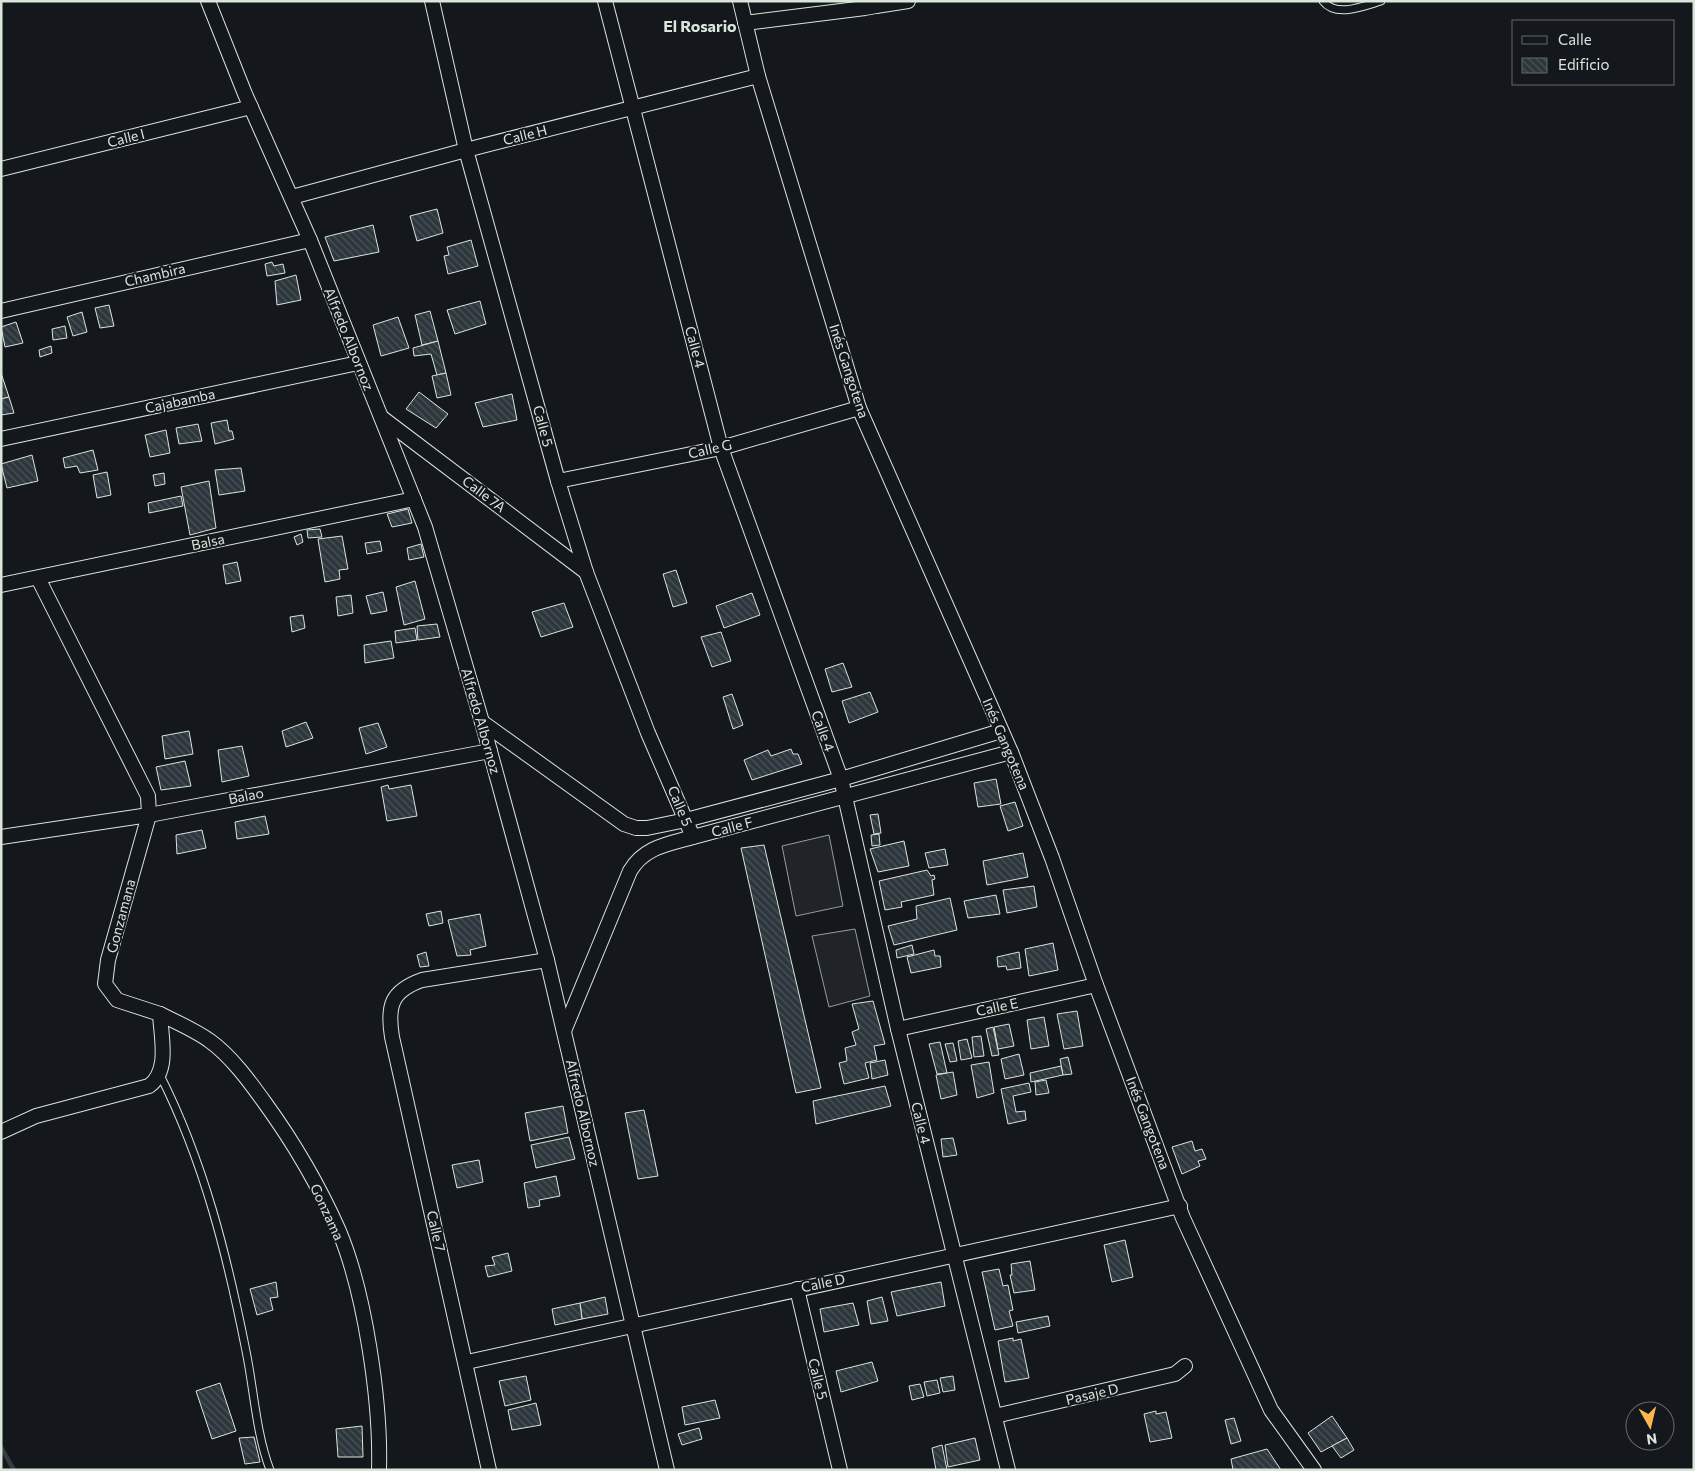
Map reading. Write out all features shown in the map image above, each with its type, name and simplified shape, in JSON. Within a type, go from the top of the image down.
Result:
[{"type":"street","name":"Alfredo Albornoz","points":[[208,1],[251,107],[310,240],[425,527],[482,722],[547,960],[667,1470]]},
{"type":"street","name":"Calle 5","points":[[432,1],[466,150],[558,481],[586,572],[648,733],[693,837]]},
{"type":"street","name":"Calle 4","points":[[605,1],[722,448],[846,797],[898,1028],[1008,1470]]},
{"type":"street","name":"Inés Gangotena","points":[[740,1],[758,76],[860,408],[1010,752],[1052,858],[1096,985],[1180,1206],[1226,1314],[1271,1410],[1314,1470]]},
{"type":"street","points":[[745,23],[876,3],[908,1]]},
{"type":"street","name":"Calle H","points":[[292,198],[466,150],[758,76]]},
{"type":"street","name":"Calle I","points":[[1,170],[251,107]]},
{"type":"street","name":"Chambira","points":[[1,311],[310,240]]},
{"type":"street","name":"Cajabamba","points":[[1,439],[358,363]]},
{"type":"street","name":"Calle G","points":[[558,481],[722,448],[860,408]]},
{"type":"street","name":"Calle 7A","points":[[381,417],[586,572]]},
{"type":"street","name":"Balsa","points":[[1,585],[414,499]]},
{"type":"street","name":"Gonzamana","points":[[38,578],[144,786],[149,804],[149,814],[108,960],[105,984],[116,1000],[160,1014]]},
{"type":"street","name":"Calle F","points":[[482,722],[624,824],[636,828],[647,828],[686,820],[841,779],[1001,731]]},
{"type":"street","name":"Balao","points":[[1,837],[149,814],[490,751]]},
{"type":"street","name":"Calle F","points":[[564,1031],[630,870],[637,859],[646,852],[659,846],[1010,752]]},
{"type":"street","name":"Calle 7","points":[[489,1470],[467,1362],[389,1021],[391,1005],[398,993],[408,985],[422,980],[547,960]]},
{"type":"street","name":"Calle E","points":[[898,1028],[1096,985]]},
{"type":"street","points":[[1,1132],[36,1116],[86,1101],[140,1089],[156,1081],[160,1075],[162,1065],[160,1014]]},
{"type":"street","name":"Gonzama","points":[[160,1014],[210,1041],[256,1091],[289,1136],[339,1232],[366,1333],[378,1422],[379,1470]]},
{"type":"street","name":"Calle D","points":[[467,1362],[1180,1206]]},
{"type":"street","name":"Calle 5","points":[[797,1289],[840,1470]]},
{"type":"street","name":"Pasaje D","points":[[995,1416],[1176,1374],[1185,1366]]},
{"type":"lane","points":[[1323,1],[1327,6],[1341,10],[1381,1]]},
{"type":"lane","points":[[160,1075],[172,1099],[211,1201],[235,1298],[255,1394],[261,1446],[270,1470]]},
{"type":"shaded area","points":[[829,835],[843,906],[796,916],[782,846]]},
{"type":"shaded area","points":[[855,929],[870,996],[829,1007],[812,936]]},
{"type":"building","points":[[437,209],[443,233],[417,241],[410,216]]},
{"type":"building","points":[[373,225],[379,252],[334,261],[325,237]]},
{"type":"building","points":[[471,240],[478,266],[448,274],[444,256],[449,255],[447,247]]},
{"type":"building","points":[[272,262],[274,266],[283,264],[285,273],[267,276],[265,264]]},
{"type":"building","points":[[296,275],[301,300],[277,305],[275,281]]},
{"type":"building","points":[[480,301],[486,324],[455,334],[447,310]]},
{"type":"building","points":[[109,305],[114,326],[100,328],[95,308]]},
{"type":"building","points":[[430,311],[438,341],[422,345],[415,315]]},
{"type":"building","points":[[82,312],[87,332],[73,336],[67,317]]},
{"type":"building","points":[[398,317],[409,348],[381,356],[373,325]]},
{"type":"building","points":[[16,322],[23,343],[5,347],[1,327]]},
{"type":"building","points":[[65,326],[67,338],[53,340],[52,329]]},
{"type":"building","points":[[438,341],[446,373],[437,375],[431,354],[414,356],[413,348]]},
{"type":"building","points":[[51,346],[52,353],[40,357],[39,350]]},
{"type":"building","points":[[1,373],[9,397],[1,399]]},
{"type":"building","points":[[446,373],[451,395],[437,398],[432,376]]},
{"type":"building","points":[[419,392],[448,414],[436,428],[406,409]]},
{"type":"building","points":[[512,394],[517,420],[483,427],[475,403]]},
{"type":"building","points":[[9,397],[14,413],[1,415],[1,399]]},
{"type":"building","points":[[227,420],[229,431],[232,431],[234,439],[215,444],[211,423]]},
{"type":"building","points":[[198,424],[202,441],[179,444],[176,428]]},
{"type":"building","points":[[166,430],[170,453],[150,457],[145,435]]},
{"type":"building","points":[[93,450],[98,470],[80,473],[77,466],[65,468],[63,458]]},
{"type":"building","points":[[32,455],[38,481],[7,488],[1,464]]},
{"type":"building","points":[[241,468],[245,491],[219,495],[215,470]]},
{"type":"building","points":[[107,472],[111,495],[97,498],[93,475]]},
{"type":"building","points":[[164,473],[165,484],[155,486],[153,475]]},
{"type":"building","points":[[209,481],[216,528],[190,535],[181,487]]},
{"type":"building","points":[[181,496],[183,506],[149,513],[148,503]]},
{"type":"building","points":[[408,509],[412,523],[392,527],[387,514]]},
{"type":"building","points":[[320,529],[322,537],[308,538],[307,530]]},
{"type":"building","points":[[301,534],[303,542],[297,545],[294,537]]},
{"type":"building","points":[[342,536],[348,569],[339,570],[340,579],[325,582],[318,539]]},
{"type":"building","points":[[380,541],[382,551],[367,554],[365,543]]},
{"type":"building","points":[[421,544],[424,557],[409,560],[407,548]]},
{"type":"building","points":[[237,562],[241,581],[226,584],[223,565]]},
{"type":"building","points":[[676,570],[687,603],[673,607],[663,574]]},
{"type":"building","points":[[415,581],[425,619],[404,625],[396,587]]},
{"type":"building","points":[[383,592],[387,611],[371,614],[366,596]]},
{"type":"building","points":[[752,593],[760,615],[724,628],[716,606]]},
{"type":"building","points":[[351,595],[353,613],[338,616],[336,597]]},
{"type":"building","points":[[564,603],[573,627],[541,637],[532,612]]},
{"type":"building","points":[[303,615],[305,628],[292,632],[290,617]]},
{"type":"building","points":[[437,624],[440,637],[418,640],[417,626]]},
{"type":"building","points":[[415,628],[417,640],[396,643],[395,631]]},
{"type":"building","points":[[721,632],[731,661],[712,667],[701,637]]},
{"type":"building","points":[[391,641],[394,658],[365,663],[364,645]]},
{"type":"building","points":[[843,663],[852,687],[832,692],[825,669]]},
{"type":"building","points":[[870,692],[878,712],[849,723],[842,701]]},
{"type":"building","points":[[732,694],[743,725],[733,729],[723,697]]},
{"type":"building","points":[[306,722],[313,738],[286,747],[282,731]]},
{"type":"building","points":[[378,723],[387,747],[366,754],[359,728]]},
{"type":"building","points":[[189,731],[193,754],[165,759],[162,736]]},
{"type":"building","points":[[242,746],[249,776],[222,782],[218,750]]},
{"type":"building","points":[[791,749],[793,754],[798,754],[802,764],[752,780],[744,760],[768,750],[771,756]]},
{"type":"building","points":[[185,761],[191,786],[161,790],[156,767]]},
{"type":"building","points":[[996,779],[1001,804],[978,807],[974,783]]},
{"type":"building","points":[[388,785],[389,789],[411,785],[417,816],[387,821],[381,787]]},
{"type":"building","points":[[1015,802],[1023,826],[1008,831],[1000,806]]},
{"type":"building","points":[[878,814],[881,833],[874,834],[870,815]]},
{"type":"building","points":[[265,816],[269,834],[237,839],[235,822]]},
{"type":"building","points":[[202,830],[206,848],[177,854],[176,835]]},
{"type":"building","points":[[879,834],[880,845],[872,846],[871,835]]},
{"type":"building","points":[[904,841],[909,866],[878,872],[870,849]]},
{"type":"building","points":[[764,845],[821,1088],[796,1093],[741,848]]},
{"type":"building","points":[[945,849],[948,865],[929,868],[925,853]]},
{"type":"building","points":[[1023,853],[1028,877],[987,885],[983,861]]},
{"type":"building","points":[[927,870],[931,876],[934,875],[935,879],[932,880],[934,895],[901,902],[902,907],[885,910],[879,881]]},
{"type":"building","points":[[1034,886],[1037,907],[1007,913],[1003,890]]},
{"type":"building","points":[[996,895],[1000,914],[968,918],[964,901]]},
{"type":"building","points":[[950,898],[957,930],[894,945],[888,926],[917,919],[916,906]]},
{"type":"building","points":[[441,911],[443,923],[429,926],[426,914]]},
{"type":"building","points":[[480,914],[486,946],[470,950],[471,955],[457,956],[448,920]]},
{"type":"building","points":[[1053,943],[1058,970],[1029,976],[1025,949]]},
{"type":"building","points":[[912,945],[914,954],[897,958],[896,950]]},
{"type":"building","points":[[934,950],[935,956],[940,956],[941,967],[911,973],[907,957]]},
{"type":"building","points":[[426,952],[429,966],[420,967],[417,955]]},
{"type":"building","points":[[1019,952],[1021,968],[1007,970],[1006,966],[998,967],[997,957]]},
{"type":"building","points":[[873,1001],[885,1044],[874,1046],[877,1060],[865,1063],[869,1078],[844,1084],[839,1063],[847,1061],[845,1048],[856,1045],[852,1032],[859,1029],[852,1004]]},
{"type":"building","points":[[1077,1011],[1083,1046],[1064,1049],[1057,1014]]},
{"type":"building","points":[[1044,1017],[1049,1046],[1031,1049],[1027,1020]]},
{"type":"building","points":[[1009,1024],[1014,1046],[998,1049],[994,1027]]},
{"type":"building","points":[[993,1027],[999,1055],[992,1056],[986,1029]]},
{"type":"building","points":[[981,1036],[984,1056],[974,1057],[972,1037]]},
{"type":"building","points":[[967,1039],[972,1058],[961,1060],[958,1041]]},
{"type":"building","points":[[940,1042],[947,1073],[937,1074],[929,1044]]},
{"type":"building","points":[[953,1043],[957,1061],[950,1062],[945,1044]]},
{"type":"building","points":[[1019,1054],[1024,1075],[1005,1079],[1001,1059]]},
{"type":"building","points":[[1068,1057],[1072,1074],[1063,1075],[1060,1059]]},
{"type":"building","points":[[885,1060],[888,1075],[872,1079],[870,1063]]},
{"type":"building","points":[[989,1062],[994,1093],[977,1098],[971,1065]]},
{"type":"building","points":[[1061,1066],[1063,1075],[1031,1082],[1030,1073]]},
{"type":"building","points":[[953,1072],[957,1095],[941,1099],[936,1075]]},
{"type":"building","points":[[1046,1080],[1049,1093],[1036,1095],[1035,1082]]},
{"type":"building","points":[[1029,1083],[1031,1092],[1013,1096],[1016,1112],[1025,1111],[1026,1120],[1008,1124],[1001,1089]]},
{"type":"building","points":[[885,1086],[891,1106],[816,1124],[813,1101]]},
{"type":"building","points":[[563,1106],[568,1133],[530,1141],[525,1113]]},
{"type":"building","points":[[644,1110],[658,1176],[638,1179],[625,1113]]},
{"type":"building","points":[[569,1137],[575,1159],[536,1168],[531,1145]]},
{"type":"building","points":[[953,1138],[957,1155],[943,1157],[941,1139]]},
{"type":"building","points":[[1192,1141],[1195,1151],[1202,1149],[1206,1159],[1198,1161],[1200,1166],[1182,1174],[1172,1147]]},
{"type":"building","points":[[479,1160],[483,1182],[457,1188],[452,1165]]},
{"type":"building","points":[[556,1176],[560,1196],[539,1200],[540,1206],[528,1208],[524,1183]]},
{"type":"building","points":[[1125,1240],[1133,1277],[1112,1282],[1104,1245]]},
{"type":"building","points":[[508,1253],[512,1271],[488,1277],[485,1266],[495,1265],[492,1257]]},
{"type":"building","points":[[1030,1261],[1035,1290],[1014,1293],[1010,1275],[1012,1275],[1011,1264]]},
{"type":"building","points":[[999,1269],[1003,1286],[1008,1285],[1013,1310],[1009,1311],[1013,1326],[995,1330],[982,1272]]},
{"type":"building","points":[[276,1282],[278,1297],[270,1298],[273,1310],[257,1315],[250,1289]]},
{"type":"building","points":[[941,1282],[945,1306],[897,1316],[891,1292]]},
{"type":"building","points":[[605,1297],[608,1314],[582,1319],[580,1303]]},
{"type":"building","points":[[882,1297],[888,1321],[871,1324],[867,1301]]},
{"type":"building","points":[[580,1303],[582,1319],[555,1325],[552,1309]]},
{"type":"building","points":[[853,1303],[859,1325],[824,1332],[820,1309]]},
{"type":"building","points":[[1048,1316],[1050,1326],[1018,1333],[1016,1322]]},
{"type":"building","points":[[1013,1338],[1013,1341],[1021,1339],[1029,1378],[1005,1382],[998,1341]]},
{"type":"building","points":[[872,1362],[878,1381],[841,1392],[836,1371]]},
{"type":"building","points":[[526,1376],[531,1400],[505,1406],[499,1381]]},
{"type":"building","points":[[953,1376],[955,1390],[943,1392],[940,1378]]},
{"type":"building","points":[[937,1380],[940,1393],[927,1396],[924,1382]]},
{"type":"building","points":[[220,1383],[236,1431],[212,1439],[196,1391]]},
{"type":"building","points":[[920,1384],[924,1397],[912,1400],[909,1386]]},
{"type":"building","points":[[715,1400],[720,1418],[685,1425],[682,1407]]},
{"type":"building","points":[[536,1403],[541,1425],[512,1430],[508,1410]]},
{"type":"building","points":[[1156,1411],[1156,1414],[1166,1412],[1172,1438],[1150,1442],[1144,1414]]},
{"type":"building","points":[[1332,1416],[1347,1438],[1321,1452],[1308,1433]]},
{"type":"building","points":[[1234,1418],[1241,1441],[1231,1444],[1225,1420]]},
{"type":"building","points":[[362,1426],[363,1457],[338,1457],[336,1429]]},
{"type":"building","points":[[699,1428],[702,1439],[682,1445],[678,1434]]},
{"type":"building","points":[[254,1437],[260,1462],[245,1464],[239,1438]]},
{"type":"building","points":[[975,1438],[980,1460],[948,1467],[945,1445]]},
{"type":"building","points":[[1347,1438],[1354,1450],[1341,1458],[1332,1446]]},
{"type":"building","points":[[942,1445],[947,1470],[936,1470],[932,1448]]},
{"type":"building","points":[[1267,1449],[1281,1470],[1233,1470],[1231,1459]]},
{"type":"waterway","points":[[1,1447],[14,1470]]},
{"type":"district","name":"El Rosario","points":[[700,26]]}]
